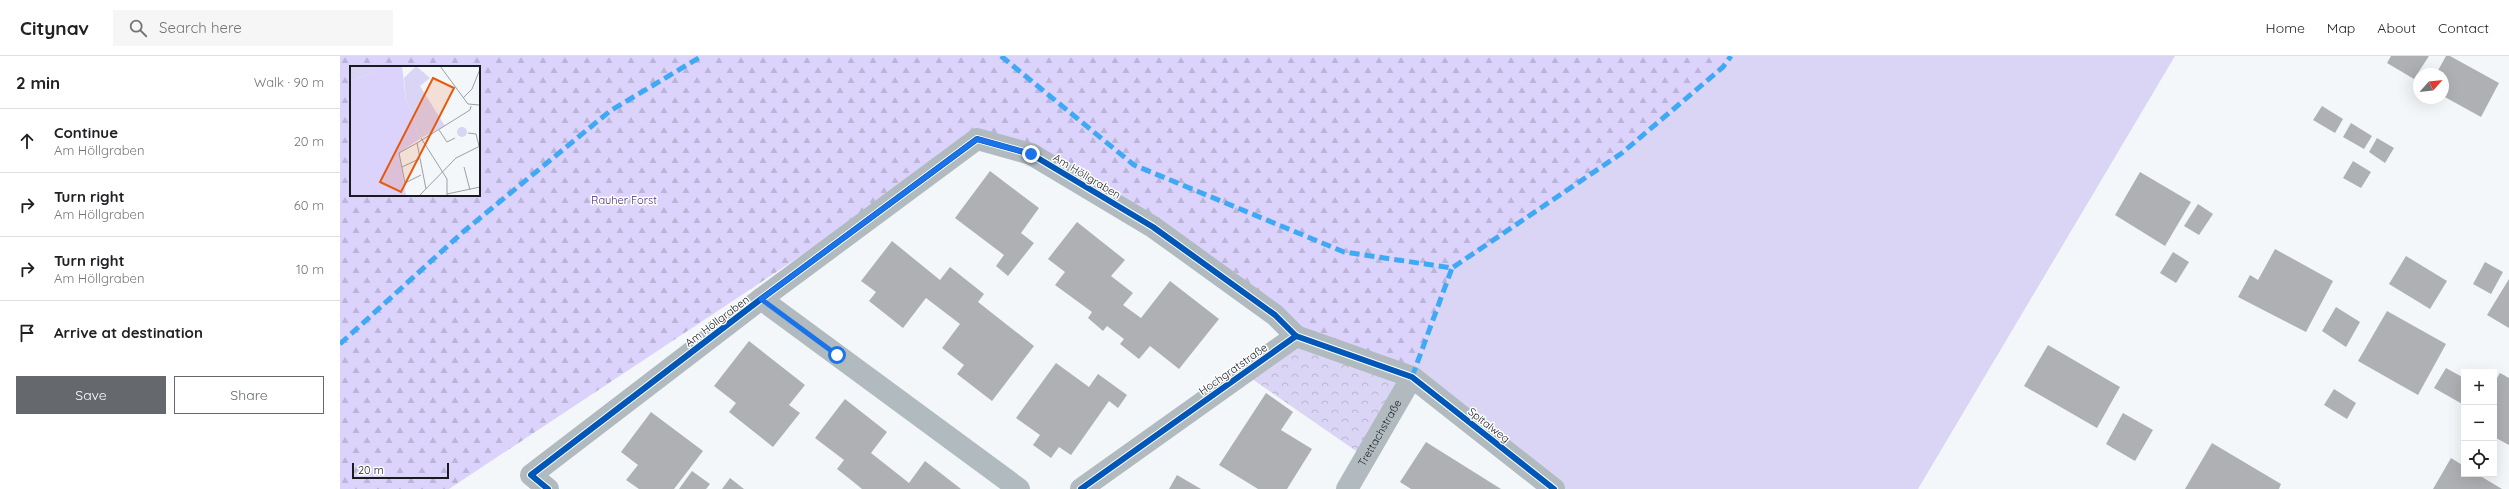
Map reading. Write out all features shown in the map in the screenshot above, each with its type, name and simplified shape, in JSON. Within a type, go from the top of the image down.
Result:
[{"type":"street","name":"Am Höllgraben","points":[[548,489],[531,475],[761,299],[977,139],[1031,154],[1152,227],[1275,315],[1296,336]]},
{"type":"street","name":"Am Höllgraben","points":[[761,299],[1019,489]]},
{"type":"street","points":[[1296,336],[1412,378]]},
{"type":"street","name":"Hochgratstraße","points":[[1081,489],[1296,336]]},
{"type":"street","name":"Trettachstraße","points":[[1347,489],[1412,378]]},
{"type":"street","name":"Spitalweg","points":[[1412,378],[1554,489]]},
{"type":"green space","name":"Rauher Forst","points":[[340,56],[1731,56],[1723,67],[1622,153],[1452,268],[1412,377],[1296,336],[1153,227],[977,139],[449,489],[340,489]]},
{"type":"green space","points":[[1731,56],[2175,56],[1918,489],[1554,489],[1412,377],[1452,268],[1622,153],[1723,67]]},
{"type":"green space","points":[[1296,346],[1400,382],[1359,453],[1252,379]]},
{"type":"building","points":[[2391,56],[2429,56],[2421,68],[2413,68],[2413,78],[2387,63]]},
{"type":"building","points":[[2446,56],[2450,56],[2499,83],[2481,117],[2449,99],[2449,68],[2439,68]]},
{"type":"building","points":[[2322,106],[2343,119],[2335,133],[2313,120]]},
{"type":"building","points":[[2351,123],[2372,136],[2364,149],[2343,137]]},
{"type":"building","points":[[2377,138],[2394,148],[2385,163],[2369,152]]},
{"type":"building","points":[[2353,161],[2371,172],[2361,188],[2343,178]]},
{"type":"building","points":[[990,171],[1039,208],[1021,233],[1034,243],[1008,276],[996,266],[1004,255],[955,218]]},
{"type":"building","points":[[2140,172],[2191,202],[2165,246],[2115,215]]},
{"type":"building","points":[[2198,204],[2213,214],[2199,235],[2184,226]]},
{"type":"building","points":[[1077,222],[1125,260],[1111,276],[1133,293],[1123,305],[1141,318],[1170,281],[1219,319],[1179,369],[1150,346],[1139,359],[1120,344],[1124,339],[1107,326],[1103,331],[1088,318],[1092,312],[1055,285],[1065,272],[1048,259]]},
{"type":"building","points":[[892,241],[940,280],[950,267],[984,294],[978,302],[1034,346],[992,401],[957,374],[964,365],[942,348],[960,324],[926,298],[903,328],[869,301],[876,292],[861,281]]},
{"type":"building","points":[[2275,249],[2333,281],[2306,332],[2238,297],[2250,275],[2258,280]]},
{"type":"building","points":[[2173,252],[2189,262],[2176,283],[2160,273]]},
{"type":"building","points":[[2406,256],[2447,281],[2430,309],[2389,284]]},
{"type":"building","points":[[2485,262],[2503,272],[2491,294],[2473,284]]},
{"type":"building","points":[[2509,279],[2509,328],[2487,315]]},
{"type":"building","points":[[2336,307],[2360,322],[2346,347],[2322,331]]},
{"type":"building","points":[[2387,311],[2446,344],[2418,395],[2358,361]]},
{"type":"building","points":[[749,341],[805,385],[789,405],[800,413],[773,447],[729,412],[736,403],[714,386]]},
{"type":"building","points":[[2048,345],[2120,387],[2097,428],[2024,386]]},
{"type":"building","points":[[1056,363],[1089,387],[1098,374],[1127,395],[1118,408],[1109,401],[1071,455],[1059,447],[1051,458],[1033,445],[1040,435],[1016,418]]},
{"type":"building","points":[[2446,368],[2461,376],[2461,403],[2434,388]]},
{"type":"building","points":[[2500,373],[2509,378],[2509,445],[2497,439],[2497,378]]},
{"type":"building","points":[[2334,389],[2356,403],[2347,419],[2324,405]]},
{"type":"building","points":[[1266,393],[1293,412],[1281,430],[1312,449],[1287,489],[1258,489],[1219,465]]},
{"type":"building","points":[[845,399],[887,432],[871,453],[909,483],[925,461],[961,489],[862,489],[837,469],[844,460],[815,438]]},
{"type":"building","points":[[651,412],[703,451],[674,489],[639,489],[626,480],[638,465],[621,452]]},
{"type":"building","points":[[2123,413],[2153,430],[2135,461],[2106,444]]},
{"type":"building","points":[[1426,442],[1501,489],[1411,489],[1400,482]]},
{"type":"building","points":[[2212,443],[2281,484],[2279,489],[2185,489]]},
{"type":"building","points":[[2451,458],[2461,464],[2461,477],[2482,477],[2502,489],[2433,489]]},
{"type":"building","points":[[692,471],[710,484],[706,489],[679,489]]},
{"type":"building","points":[[1177,475],[1201,489],[1169,489]]},
{"type":"building","points":[[730,478],[744,489],[722,489]]},
{"type":"marked path","points":[[340,344],[463,232],[610,111],[702,56]]},
{"type":"marked path","points":[[1001,56],[1134,165],[1344,252],[1452,268],[1622,153],[1723,67],[1731,56]]},
{"type":"marked path","points":[[1412,377],[1452,268]]},
{"type":"cycle path","points":[[548,489],[531,475],[761,299],[977,139],[1031,154],[1153,227],[1275,315],[1296,336]]},
{"type":"cycle path","points":[[1081,489],[1296,336],[1412,377],[1554,489]]},
{"type":"route","points":[[837,355],[761,299],[977,139],[1031,154]]}]
